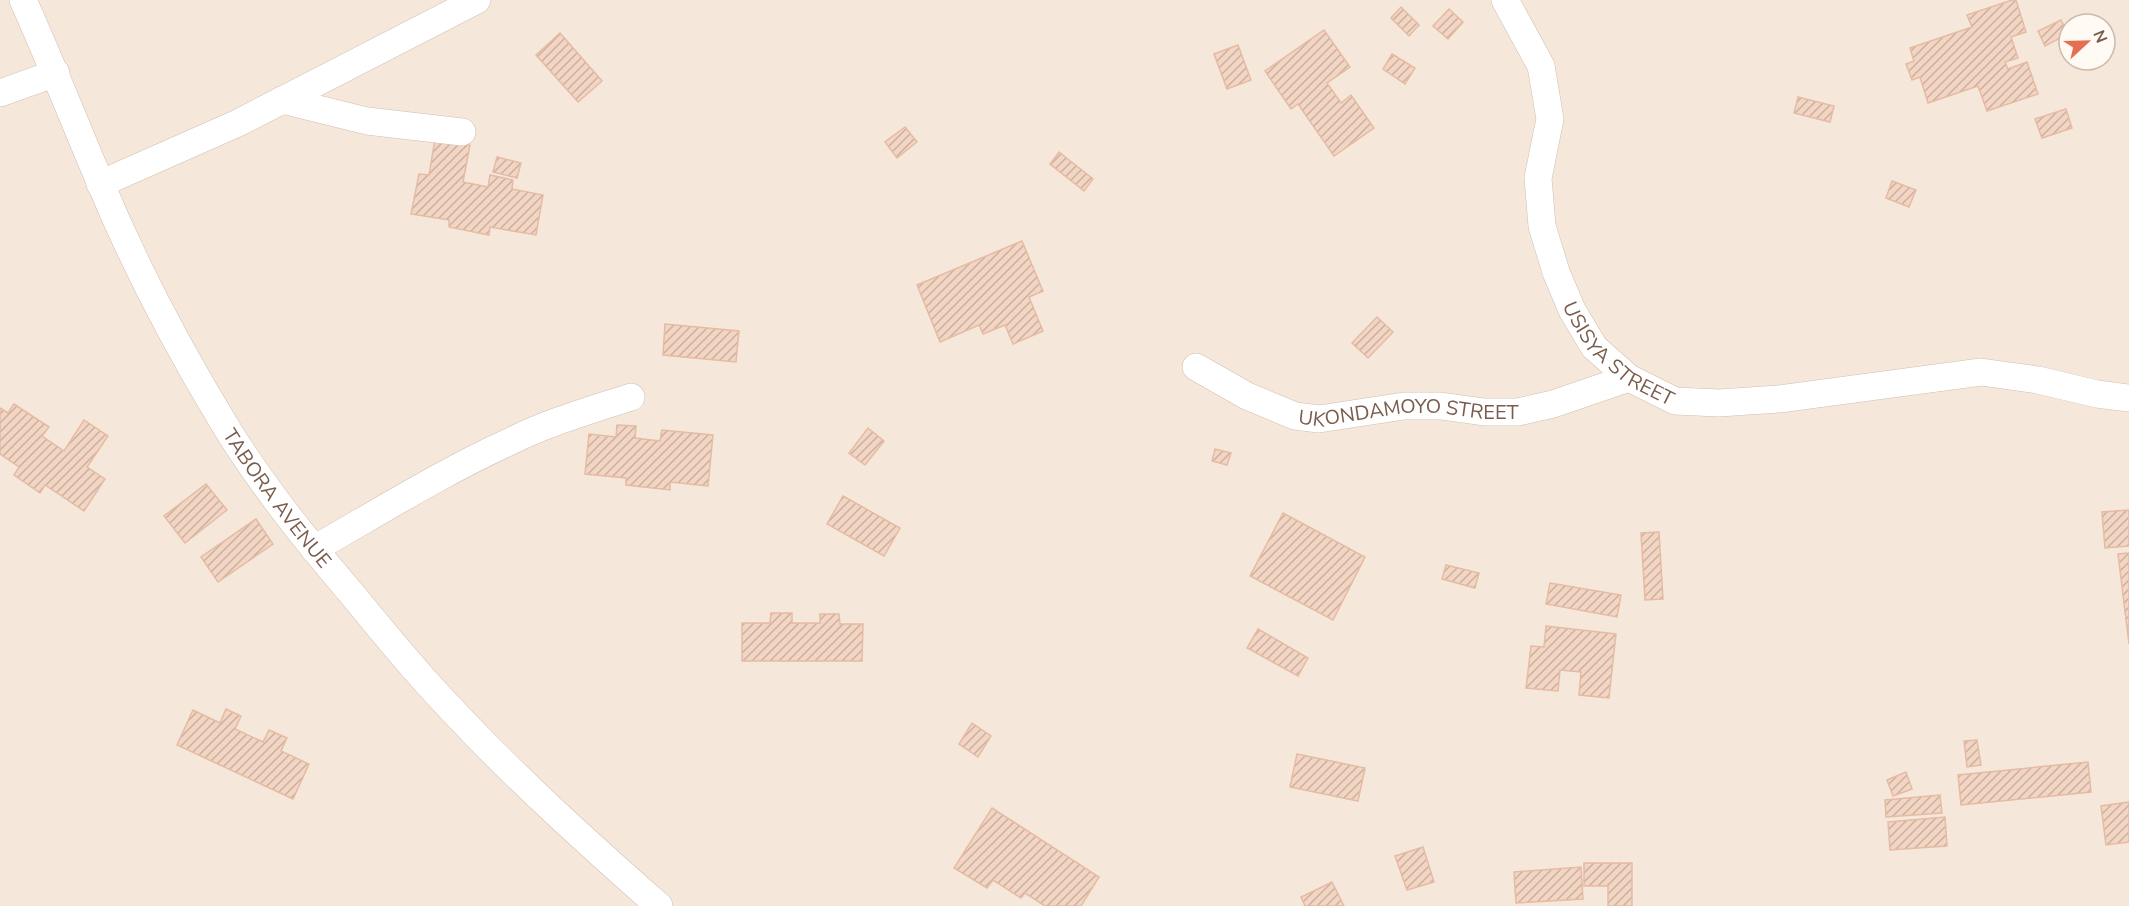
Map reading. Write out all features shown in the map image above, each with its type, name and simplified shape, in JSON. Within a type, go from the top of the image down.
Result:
[{"type":"street","name":"TABORA AVENUE","points":[[23,0],[56,73],[100,183],[174,335],[224,424],[265,485],[314,549],[437,695],[566,824],[659,906]]},
{"type":"street","points":[[100,183],[238,123],[477,0]]},
{"type":"street","name":"USISYA STREET","points":[[1505,0],[1540,66],[1550,119],[1539,178],[1542,226],[1556,272],[1572,310],[1594,347],[1629,378],[1675,401],[1719,403],[1779,399],[1981,372],[2038,380],[2097,394],[2129,398]]},
{"type":"street","points":[[0,93],[56,73]]},
{"type":"street","points":[[282,100],[367,121],[462,132]]},
{"type":"street","name":"UKONDAMOYO STREET","points":[[1196,367],[1247,396],[1295,416],[1319,419],[1404,406],[1441,406],[1484,412],[1518,412],[1554,404],[1629,378]]},
{"type":"street","points":[[314,549],[456,468],[513,439],[631,397]]},
{"type":"shaded area","points":[[0,0],[2129,0],[2129,906],[0,906]]},
{"type":"building","points":[[2016,0],[2026,32],[2011,37],[2018,58],[2005,62],[2008,69],[2027,62],[2038,94],[1987,111],[1978,86],[1928,103],[1920,77],[1912,80],[1906,64],[1914,61],[1910,48],[1972,27],[1967,15]]},
{"type":"building","points":[[1401,7],[1419,25],[1409,36],[1391,18]]},
{"type":"building","points":[[1449,9],[1463,22],[1448,39],[1433,26]]},
{"type":"building","points":[[2057,22],[2057,40],[2045,46],[2038,31]]},
{"type":"building","points":[[1324,30],[1350,67],[1327,83],[1341,103],[1351,95],[1374,128],[1334,156],[1298,104],[1291,109],[1265,71]]},
{"type":"building","points":[[560,33],[602,81],[578,102],[536,55]]},
{"type":"building","points":[[1238,45],[1251,80],[1227,89],[1214,54]]},
{"type":"building","points":[[1392,54],[1415,68],[1405,84],[1383,69]]},
{"type":"building","points":[[1798,97],[1834,106],[1830,122],[1794,113]]},
{"type":"building","points":[[2066,109],[2072,128],[2042,138],[2035,119]]},
{"type":"building","points":[[905,127],[917,142],[897,158],[885,142]]},
{"type":"building","points":[[435,139],[470,145],[463,182],[488,187],[490,175],[513,180],[512,189],[543,195],[536,235],[490,227],[489,235],[449,227],[449,220],[411,214],[419,174],[429,175]]},
{"type":"building","points":[[1059,152],[1093,179],[1084,191],[1050,164]]},
{"type":"building","points":[[497,157],[521,163],[517,178],[493,172]]},
{"type":"building","points":[[1892,181],[1916,190],[1909,207],[1886,198]]},
{"type":"building","points":[[1022,241],[1043,291],[1029,297],[1043,331],[1013,344],[1005,325],[983,334],[979,325],[940,342],[917,285]]},
{"type":"building","points":[[1377,317],[1393,332],[1368,358],[1352,343]]},
{"type":"building","points":[[665,324],[739,331],[736,362],[663,355]]},
{"type":"building","points":[[14,404],[49,427],[42,436],[64,451],[84,420],[108,436],[87,467],[105,479],[84,511],[45,485],[40,493],[14,475],[19,467],[0,454],[0,408],[8,413]]},
{"type":"building","points":[[617,425],[636,426],[635,438],[660,441],[662,430],[713,435],[708,486],[670,482],[670,490],[626,485],[626,478],[585,474],[589,434],[616,437]]},
{"type":"building","points":[[868,428],[884,441],[865,465],[849,453]]},
{"type":"building","points":[[1215,449],[1231,453],[1227,465],[1212,461]]},
{"type":"building","points":[[206,484],[227,510],[185,543],[164,516]]},
{"type":"building","points":[[843,496],[900,528],[884,556],[827,524]]},
{"type":"building","points":[[2129,510],[2129,546],[2105,548],[2102,512]]},
{"type":"building","points":[[1283,513],[1365,557],[1333,620],[1250,576]]},
{"type":"building","points":[[256,519],[273,544],[218,582],[201,557]]},
{"type":"building","points":[[1659,532],[1663,599],[1645,600],[1641,533]]},
{"type":"building","points":[[2129,553],[2129,644],[2118,554]]},
{"type":"building","points":[[1446,565],[1479,573],[1475,588],[1442,579]]},
{"type":"building","points":[[1550,583],[1621,595],[1617,617],[1546,604]]},
{"type":"building","points":[[771,613],[792,613],[792,623],[820,623],[820,614],[839,614],[840,624],[863,624],[862,661],[742,661],[742,623],[770,623]]},
{"type":"building","points":[[1546,626],[1616,634],[1609,698],[1579,695],[1581,672],[1560,670],[1558,691],[1526,688],[1531,646],[1544,647]]},
{"type":"building","points":[[1258,629],[1308,658],[1298,676],[1247,648]]},
{"type":"building","points":[[226,709],[241,716],[235,729],[263,742],[269,730],[287,738],[281,751],[309,764],[293,799],[177,745],[193,710],[220,723]]},
{"type":"building","points":[[972,723],[991,736],[978,757],[959,744]]},
{"type":"building","points":[[1977,740],[1981,765],[1967,767],[1964,741]]},
{"type":"building","points":[[1297,754],[1365,768],[1358,801],[1290,787]]},
{"type":"building","points":[[2088,762],[2091,792],[1961,805],[1958,775]]},
{"type":"building","points":[[1906,772],[1912,789],[1893,796],[1887,780]]},
{"type":"building","points":[[1940,795],[1942,813],[1886,817],[1885,800]]},
{"type":"building","points":[[2129,802],[2129,842],[2106,845],[2101,806]]},
{"type":"building","points":[[992,808],[1099,877],[1081,906],[1045,906],[1025,893],[1021,898],[993,880],[987,888],[954,868]]},
{"type":"building","points":[[1945,817],[1947,846],[1890,850],[1888,822]]},
{"type":"building","points":[[1423,847],[1434,882],[1407,890],[1395,856]]},
{"type":"building","points":[[1584,863],[1632,863],[1632,906],[1608,906],[1608,886],[1584,886]]},
{"type":"building","points":[[1581,867],[1583,899],[1516,903],[1514,872]]},
{"type":"building","points":[[1332,882],[1344,906],[1305,906],[1301,897]]}]
